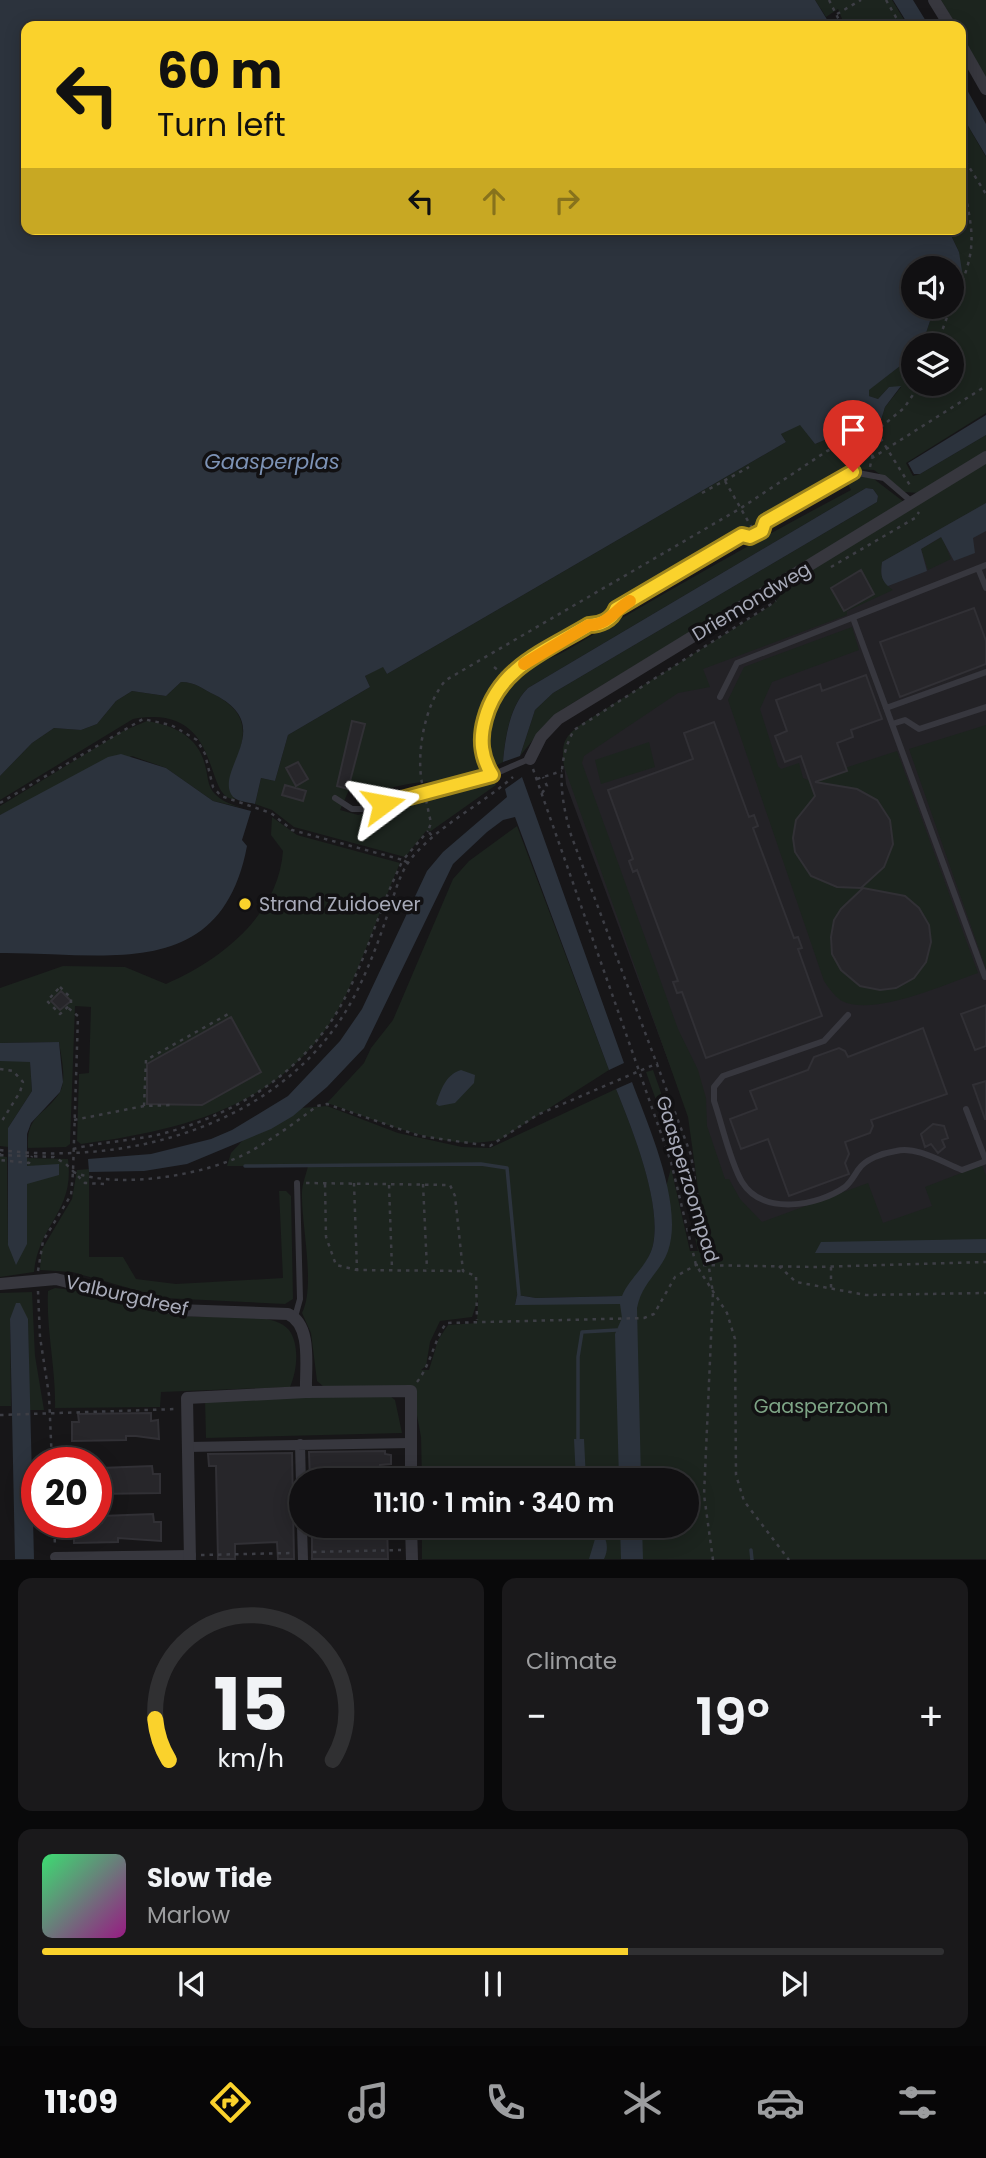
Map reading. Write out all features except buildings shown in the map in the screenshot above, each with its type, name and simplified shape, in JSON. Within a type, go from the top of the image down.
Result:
[{"type":"street","points":[[934,0],[947,21]]},
{"type":"street","points":[[966,54],[986,89]]},
{"type":"street","name":"Driemondweg","points":[[530,759],[541,737],[558,719],[986,457]]},
{"type":"street","name":"Valburgdreef","points":[[0,1284],[37,1279],[78,1282],[177,1310],[279,1313],[295,1317]]},
{"type":"street","points":[[295,1317],[302,1327],[305,1345],[306,1392]]},
{"type":"street","points":[[55,1558],[190,1558],[187,1398],[306,1392],[411,1391],[411,1468]]},
{"type":"street","points":[[188,1447],[411,1443]]},
{"type":"street","points":[[300,1444],[301,1468]]},
{"type":"street","points":[[302,1538],[303,1559]]},
{"type":"street","points":[[411,1538],[412,1559]]},
{"type":"lane","points":[[492,775],[481,747],[482,729],[490,702],[506,677],[589,625],[597,625],[613,616],[616,609],[742,535],[750,537],[762,531],[765,522],[850,473],[868,472],[884,478],[915,501]]},
{"type":"lane","points":[[720,697],[737,663],[982,567],[986,588]]},
{"type":"lane","points":[[853,618],[985,977]]},
{"type":"lane","points":[[886,708],[986,672]]},
{"type":"lane","points":[[892,724],[905,720],[919,729],[986,707]]},
{"type":"lane","points":[[335,799],[352,809],[363,809],[425,795],[492,775],[530,759]]},
{"type":"lane","points":[[848,1015],[824,1041],[723,1076],[714,1087],[714,1101],[742,1183],[755,1195],[780,1204],[806,1203],[845,1186],[863,1164],[896,1150],[921,1153],[962,1170],[986,1161],[967,1109]]},
{"type":"lane","points":[[295,1317],[300,1299],[297,1183]]},
{"type":"path","points":[[829,0],[840,21]]},
{"type":"path","points":[[837,15],[861,0]]},
{"type":"path","points":[[886,0],[898,21]]},
{"type":"path","points":[[966,162],[986,194]]},
{"type":"path","points":[[964,280],[973,242],[966,204]]},
{"type":"path","points":[[872,458],[986,386]]},
{"type":"path","points":[[73,1151],[195,1124],[231,1109],[262,1090],[301,1058],[340,1008],[402,860],[428,831],[431,823],[420,766],[424,733],[439,689],[446,680],[741,508],[827,451],[876,431],[904,408],[912,396]]},
{"type":"path","points":[[876,431],[915,501]]},
{"type":"path","points":[[868,472],[876,431]]},
{"type":"path","points":[[702,494],[749,467]]},
{"type":"path","points":[[725,481],[755,534]]},
{"type":"path","points":[[713,1559],[704,1495],[713,1293],[691,1155],[659,1062],[571,835],[561,794],[562,771],[566,746],[574,730],[773,604],[780,595]]},
{"type":"path","points":[[0,803],[132,724],[144,719],[153,720],[188,732],[197,740],[205,754],[213,787],[221,796],[271,813],[292,830],[368,854],[408,863]]},
{"type":"path","name":"Gaasperzoompad","points":[[530,759],[671,1162],[696,1265],[727,1312],[735,1339],[736,1475],[744,1501],[789,1559]]},
{"type":"path","points":[[537,779],[562,771]]},
{"type":"path","points":[[33,1154],[29,1163],[1,1160],[1,1153],[33,1154],[138,1146],[201,1128],[243,1109],[291,1076],[327,1039],[356,992],[408,863],[432,836],[513,776]]},
{"type":"path","points":[[542,793],[547,786],[543,777]]},
{"type":"path","points":[[428,831],[432,836]]},
{"type":"path","points":[[61,987],[71,998],[67,1007],[60,1014],[47,1001],[61,987]]},
{"type":"path","points":[[51,1447],[37,1279],[43,1241],[71,1195],[78,1016],[67,1007]]},
{"type":"path","points":[[144,1106],[146,1060],[230,1013]]},
{"type":"path","points":[[73,1172],[99,1179],[147,1179],[198,1169],[248,1153],[317,1106],[327,1104],[420,1136],[490,1146],[537,1115],[659,1062]]},
{"type":"path","points":[[0,1069],[13,1071],[23,1082],[20,1092],[0,1124]]},
{"type":"path","points":[[74,1120],[144,1106],[173,1105]]},
{"type":"path","points":[[33,1154],[54,1157],[86,1183],[104,1184]]},
{"type":"path","points":[[297,1183],[450,1185],[455,1196],[463,1271]]},
{"type":"path","points":[[325,1184],[326,1237],[336,1265],[357,1269],[463,1271],[476,1276],[477,1320]]},
{"type":"path","points":[[354,1184],[357,1269]]},
{"type":"path","points":[[388,1184],[392,1269]]},
{"type":"path","points":[[423,1184],[427,1269]]},
{"type":"path","points":[[411,1391],[429,1367],[433,1343],[446,1324],[477,1320],[644,1318],[654,1314],[675,1277],[696,1265],[831,1267],[986,1262]]},
{"type":"path","points":[[778,1265],[796,1282],[866,1295],[986,1293]]},
{"type":"path","points":[[831,1267],[831,1288]]},
{"type":"path","points":[[0,1415],[187,1409]]},
{"type":"path","points":[[54,1538],[55,1558]]},
{"type":"shaded area","points":[[986,476],[986,1254],[739,1252],[566,784],[563,754]]},
{"type":"green space","points":[[815,0],[892,0],[905,21],[837,21],[842,19],[838,9],[826,17]]},
{"type":"green space","points":[[941,0],[986,0],[986,78],[966,44],[966,21],[953,21]]},
{"type":"green space","points":[[966,123],[986,157],[986,413],[906,463],[913,476],[920,474],[986,435],[986,451],[919,493],[904,492],[874,470],[852,469],[761,520],[759,529],[751,534],[741,531],[509,667],[492,690],[482,716],[480,772],[467,781],[429,781],[380,791],[358,803],[352,790],[349,790],[340,810],[358,815],[479,785],[494,777],[496,785],[431,831],[426,831],[405,857],[294,827],[272,810],[255,804],[261,778],[275,781],[288,735],[370,687],[365,676],[383,666],[387,674],[786,442],[781,434],[800,424],[815,444],[832,437],[836,421],[855,403],[861,405],[872,426],[881,420],[885,407],[901,387],[901,396],[964,396],[964,333],[926,333],[931,319],[964,319],[964,256],[959,256],[951,235],[966,235]]},
{"type":"green space","points":[[901,365],[901,387],[889,387],[878,399],[869,396],[868,390]]},
{"type":"green space","name":"Gaasperzoom","points":[[986,462],[986,503],[882,562],[883,578],[893,590],[847,611],[847,615],[703,669],[710,687],[678,693],[584,756],[582,763],[678,1029],[698,1070],[706,1098],[707,1126],[725,1179],[729,1179],[740,1199],[762,1222],[868,1183],[883,1223],[932,1206],[925,1187],[982,1165],[986,1176],[986,1559],[422,1559],[422,1538],[699,1538],[699,1468],[422,1468],[421,1437],[413,1394],[323,1386],[317,1381],[311,1333],[302,1313],[308,1287],[302,1193],[308,1166],[227,1166],[231,1153],[255,1127],[301,1108],[327,1106],[398,1133],[462,1147],[490,1148],[616,1089],[644,1166],[653,1208],[655,1227],[648,1259],[623,1296],[536,1298],[517,1295],[515,1304],[619,1304],[670,1228],[666,1187],[671,1168],[690,1251],[698,1251],[678,1162],[646,1072],[653,1070],[700,1203],[688,1117],[564,766],[563,751],[568,736],[583,723],[773,604],[793,581]],"holes":[[[478,1299],[477,1323],[448,1325],[438,1340],[429,1370],[421,1370],[426,1366],[430,1342],[440,1321],[472,1317]]]},
{"type":"green space","points":[[853,476],[870,476],[904,502],[563,709],[545,725],[520,756],[535,710],[553,693],[877,502],[878,496],[873,489],[866,488],[528,688],[513,712],[503,762],[495,766],[486,747],[486,724],[494,701],[505,682],[525,669],[567,650],[708,568],[851,490],[846,480]]},
{"type":"green space","points":[[942,537],[951,559],[928,570],[921,549]]},
{"type":"green space","points":[[852,627],[859,650],[772,682],[760,709],[778,766],[781,769],[799,763],[803,778],[808,780],[897,751],[978,973],[910,997],[872,1005],[856,1005],[842,1001],[824,981],[728,700],[744,667]]},
{"type":"green space","points":[[181,682],[195,685],[215,695],[233,708],[241,721],[243,735],[230,789],[235,799],[225,795],[218,785],[197,737],[183,725],[162,718],[133,719],[0,800],[0,776],[32,743],[54,728],[81,730],[97,724],[116,701],[132,691],[166,696]]},
{"type":"green space","points":[[147,721],[177,730],[193,742],[203,758],[215,794],[236,806],[260,812],[213,801],[166,768],[132,756],[0,815],[0,806],[123,731]]},
{"type":"green space","points":[[986,725],[986,969],[909,749]]},
{"type":"green space","points":[[649,742],[655,767],[601,784],[595,760]]},
{"type":"green space","points":[[272,817],[297,835],[400,863],[353,980],[323,1033],[296,1063],[266,1087],[233,1105],[160,1130],[81,1144],[77,1141],[79,1074],[89,1073],[91,1007],[75,1006],[70,1144],[66,1147],[28,1148],[33,1122],[54,1100],[62,1087],[63,1067],[59,1042],[0,1043],[0,988],[63,966],[125,967],[166,984],[207,962],[243,933],[270,896],[279,874],[283,851],[271,835]]},
{"type":"green space","points":[[517,826],[609,1070],[501,1139],[480,1142],[436,1139],[327,1103],[364,1063],[371,1048],[393,1020],[453,879],[469,861]]},
{"type":"green space","points":[[25,1059],[30,1062],[32,1091],[8,1128],[9,1147],[0,1146],[0,1061]]},
{"type":"green space","points":[[0,1156],[7,1157],[8,1245],[27,1244],[27,1158],[68,1159],[69,1177],[62,1205],[42,1241],[34,1272],[0,1277]]},
{"type":"green space","points":[[89,1169],[89,1257],[123,1257],[136,1279],[176,1284],[283,1278],[279,1191],[286,1191],[291,1196],[293,1299],[285,1304],[164,1298],[72,1272],[40,1270],[41,1251],[72,1199],[77,1170]]},
{"type":"green space","points":[[55,1288],[74,1290],[182,1316],[260,1318],[282,1324],[289,1330],[296,1350],[296,1366],[290,1387],[161,1392],[160,1407],[55,1408],[48,1291]]},
{"type":"green space","points":[[32,1292],[35,1356],[44,1410],[29,1410],[28,1319],[10,1319],[11,1406],[0,1406],[0,1293]]},
{"type":"green space","points":[[390,1396],[395,1400],[402,1433],[206,1438],[205,1399]]},
{"type":"water","name":"Gaasperplas","points":[[0,0],[815,0],[828,21],[21,21],[21,235],[951,235],[960,256],[901,256],[901,319],[931,319],[926,333],[901,333],[901,365],[869,390],[869,396],[878,399],[889,387],[901,386],[885,407],[881,420],[872,426],[862,405],[855,404],[836,421],[832,437],[815,444],[800,425],[781,434],[786,442],[387,674],[383,667],[365,676],[370,687],[288,735],[275,781],[261,778],[255,804],[235,799],[229,784],[241,746],[241,720],[233,707],[215,695],[186,682],[181,682],[166,696],[132,691],[116,701],[97,724],[81,730],[54,728],[32,743],[0,776]]},
{"type":"water","points":[[893,0],[913,0],[926,21],[906,21]]},
{"type":"water","points":[[966,88],[986,124],[986,156],[966,122]]},
{"type":"water","points":[[986,415],[986,435],[920,474],[914,474],[908,463]]},
{"type":"water","points":[[866,488],[873,489],[878,496],[877,502],[553,693],[535,710],[520,756],[503,762],[513,713],[528,688]]},
{"type":"water","points":[[986,503],[986,531],[973,538],[975,553],[954,561],[941,537],[921,549],[927,571],[888,586],[885,583],[882,562]]},
{"type":"water","points":[[121,754],[166,768],[213,801],[251,811],[242,840],[247,846],[233,890],[212,921],[185,940],[153,951],[117,955],[0,953],[0,815],[108,757]]},
{"type":"water","points":[[522,777],[624,1063],[609,1070],[515,817],[503,820],[487,832],[453,864],[364,1048],[327,1087],[293,1116],[271,1129],[187,1164],[144,1171],[89,1172],[88,1159],[151,1154],[211,1139],[232,1130],[288,1096],[340,1041],[362,1009],[427,871],[443,852],[507,797],[505,789]]},
{"type":"water","points":[[59,1042],[63,1082],[60,1092],[31,1123],[27,1134],[27,1166],[59,1164],[59,1175],[27,1184],[27,1244],[16,1265],[8,1245],[8,1128],[32,1091],[30,1062],[0,1061],[0,1043]]},
{"type":"water","points":[[461,1070],[475,1075],[474,1083],[455,1103],[439,1106],[436,1104],[447,1079]]},
{"type":"water","points":[[632,1082],[662,1165],[671,1211],[672,1232],[668,1251],[643,1291],[637,1308],[641,1468],[619,1468],[615,1334],[622,1318],[620,1304],[515,1305],[517,1295],[536,1298],[622,1296],[651,1252],[655,1228],[649,1187],[616,1089]]},
{"type":"water","points":[[986,1239],[986,1253],[815,1253],[821,1242]]},
{"type":"water","points":[[16,1303],[20,1303],[28,1319],[31,1447],[21,1447],[21,1538],[33,1538],[34,1559],[15,1559],[10,1319]]},
{"type":"water","points":[[574,1439],[584,1439],[585,1468],[575,1468]]},
{"type":"water","points":[[604,1538],[607,1546],[604,1559],[589,1559],[595,1539]]},
{"type":"water","points":[[620,1538],[642,1538],[643,1559],[621,1559]]},
{"type":"waterway","points":[[245,1166],[481,1164],[507,1168],[519,1295]]},
{"type":"waterway","points":[[578,1439],[578,1357],[582,1332],[617,1330]]},
{"type":"waterway","points":[[751,1550],[752,1560]]},
{"type":"slow traffic","points":[[524,664],[589,625],[597,625],[613,616],[616,609],[630,601]]},
{"type":"place","name":"Strand Zuidoever","points":[[245,904]]},
{"type":"route","points":[[383,804],[480,781],[492,775],[485,764],[481,747],[482,729],[495,690],[515,669],[589,625],[597,625],[613,616],[616,609],[742,535],[750,537],[762,531],[765,522],[853,472]]}]
